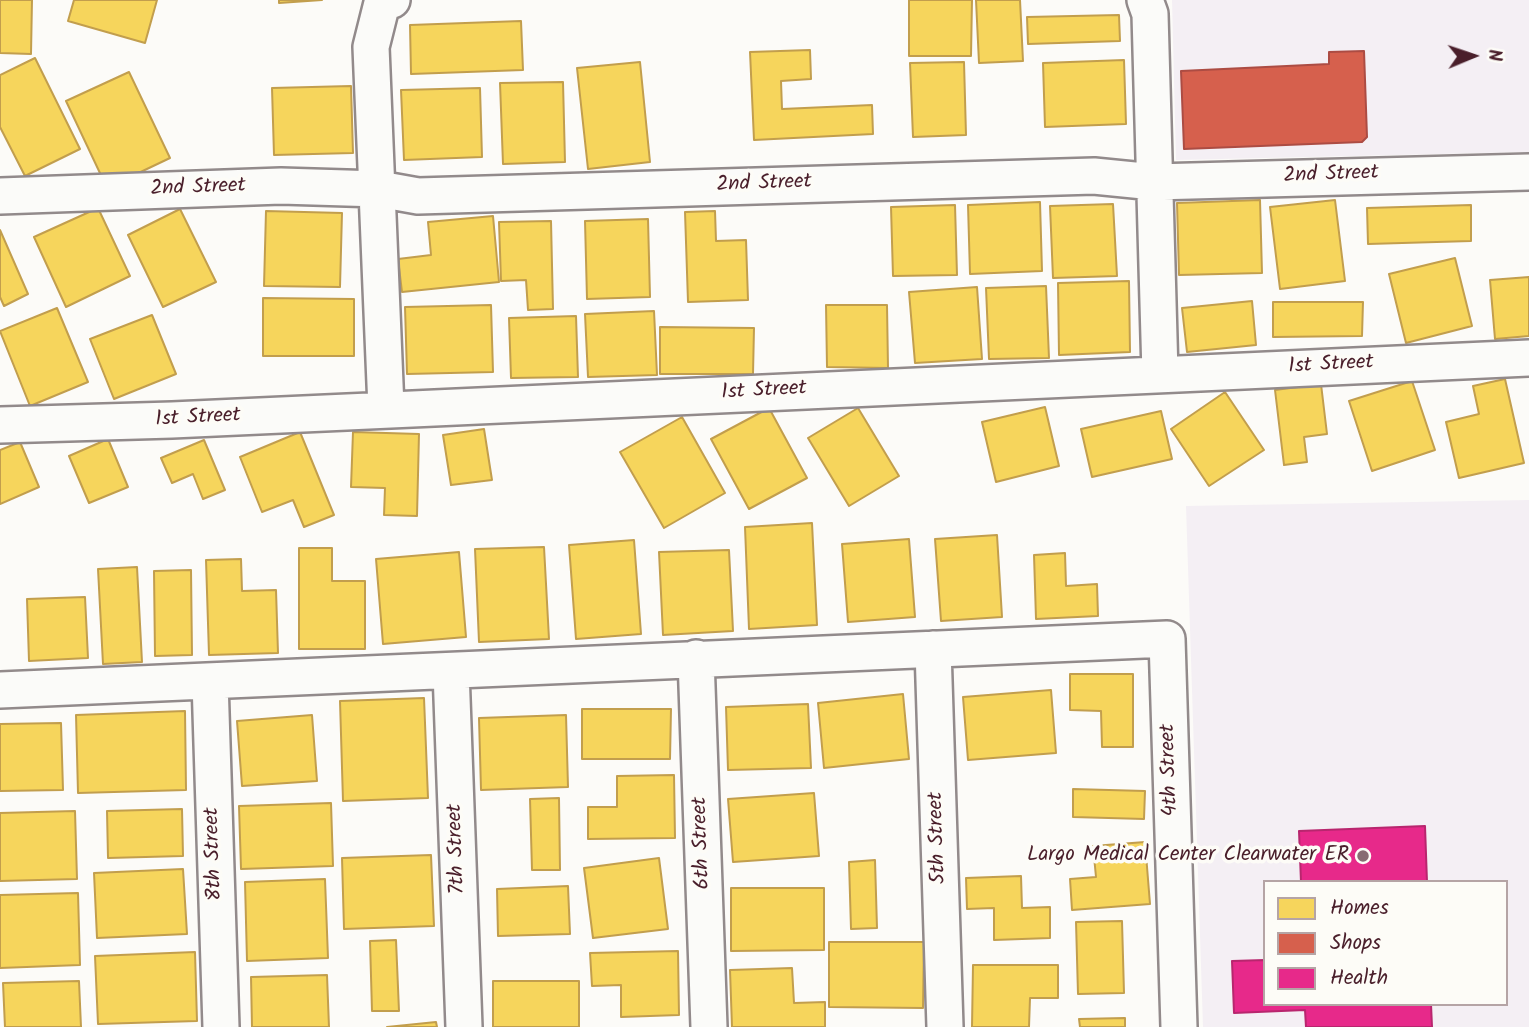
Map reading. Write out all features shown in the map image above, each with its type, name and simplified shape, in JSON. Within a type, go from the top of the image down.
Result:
[{"type":"street","points":[[1145,0],[1150,14],[1160,374]]},
{"type":"street","points":[[386,408],[371,47],[387,1]]},
{"type":"street","name":"2nd Street","points":[[0,196],[281,186],[379,189],[418,196],[1094,176],[1154,182],[1529,172]]},
{"type":"street","name":"1st Street","points":[[0,425],[172,420],[386,408],[1529,358]]},
{"type":"street","name":"4th Street","points":[[933,649],[1167,639],[1179,1027]]},
{"type":"street","points":[[0,690],[933,649]]},
{"type":"street","name":"5th Street","points":[[933,649],[945,1027]]},
{"type":"street","name":"6th Street","points":[[696,658],[709,1027]]},
{"type":"street","name":"7th Street","points":[[451,671],[464,1027]]},
{"type":"street","name":"8th Street","points":[[210,681],[221,1027]]},
{"type":"shaded area","points":[[1172,0],[1529,0],[1529,152],[1176,160]]},
{"type":"shaded area","points":[[1529,500],[1529,1027],[1203,1027],[1186,506]]},
{"type":"building: Homes","points":[[0,0],[32,0],[31,54],[0,53]]},
{"type":"building: Homes","points":[[74,0],[157,0],[145,43],[68,21]]},
{"type":"building: Homes","points":[[279,0],[322,0],[279,3]]},
{"type":"building: Homes","points":[[909,0],[972,0],[971,56],[909,56]]},
{"type":"building: Homes","points":[[976,0],[1020,0],[1023,61],[979,63]]},
{"type":"building: Homes","points":[[1119,15],[1120,41],[1028,44],[1027,17]]},
{"type":"building: Homes","points":[[521,21],[523,70],[411,74],[410,25]]},
{"type":"building: Homes","points":[[810,50],[811,79],[781,81],[782,109],[872,105],[873,134],[754,140],[750,52]]},
{"type":"building: Homes","points":[[35,58],[80,149],[25,176],[0,127],[0,75]]},
{"type":"building: Homes","points":[[1124,60],[1126,124],[1045,127],[1043,63]]},
{"type":"building: Homes","points":[[640,62],[650,162],[588,169],[577,68]]},
{"type":"building: Homes","points":[[964,62],[966,135],[913,137],[910,63]]},
{"type":"building: Homes","points":[[129,72],[170,158],[107,188],[66,101]]},
{"type":"building: Homes","points":[[563,82],[565,162],[503,164],[500,83]]},
{"type":"building: Homes","points":[[351,86],[353,153],[274,155],[272,88]]},
{"type":"building: Homes","points":[[480,88],[482,157],[404,160],[401,90]]},
{"type":"building: Homes","points":[[1260,200],[1262,273],[1179,275],[1177,203]]},
{"type":"building: Homes","points":[[1335,200],[1345,281],[1280,289],[1270,207]]},
{"type":"building: Homes","points":[[1040,202],[1042,271],[970,274],[968,205]]},
{"type":"building: Homes","points":[[1113,204],[1117,276],[1053,278],[1050,206]]},
{"type":"building: Homes","points":[[955,205],[957,275],[893,276],[891,207]]},
{"type":"building: Homes","points":[[1471,205],[1471,241],[1368,244],[1367,208]]},
{"type":"building: Homes","points":[[98,208],[130,276],[66,307],[34,237]]},
{"type":"building: Homes","points":[[180,209],[216,282],[163,307],[128,235]]},
{"type":"building: Homes","points":[[266,211],[342,213],[340,287],[264,286]]},
{"type":"building: Homes","points":[[715,211],[716,241],[746,240],[748,300],[688,302],[685,212]]},
{"type":"building: Homes","points":[[493,216],[499,282],[402,292],[398,259],[431,255],[428,222]]},
{"type":"building: Homes","points":[[648,219],[650,297],[587,299],[585,221]]},
{"type":"building: Homes","points":[[551,221],[553,309],[528,310],[526,280],[501,281],[499,222]]},
{"type":"building: Homes","points":[[0,230],[28,294],[4,306],[0,297]]},
{"type":"building: Homes","points":[[1455,258],[1472,326],[1406,343],[1389,274]]},
{"type":"building: Homes","points":[[1529,277],[1529,336],[1495,339],[1490,280]]},
{"type":"building: Homes","points":[[1129,281],[1130,352],[1059,355],[1058,283]]},
{"type":"building: Homes","points":[[1046,286],[1049,358],[989,359],[986,288]]},
{"type":"building: Homes","points":[[977,287],[982,359],[915,363],[909,292]]},
{"type":"building: Homes","points":[[263,298],[354,299],[354,356],[263,356]]},
{"type":"building: Homes","points":[[1252,301],[1256,345],[1187,352],[1182,308]]},
{"type":"building: Homes","points":[[1273,302],[1363,302],[1362,336],[1273,337]]},
{"type":"building: Homes","points":[[491,305],[493,372],[407,374],[405,307]]},
{"type":"building: Homes","points":[[826,305],[887,305],[888,368],[827,367]]},
{"type":"building: Homes","points":[[57,308],[88,382],[30,406],[0,331]]},
{"type":"building: Homes","points":[[654,311],[657,375],[588,377],[585,314]]},
{"type":"building: Homes","points":[[152,315],[176,374],[114,399],[90,339]]},
{"type":"building: Homes","points":[[576,316],[578,377],[511,378],[509,318]]},
{"type":"building: Homes","points":[[660,327],[754,328],[753,374],[660,374]]},
{"type":"building: Homes","points":[[1505,379],[1524,463],[1459,478],[1446,422],[1479,414],[1473,386]]},
{"type":"building: Homes","points":[[1412,381],[1435,450],[1372,471],[1349,401]]},
{"type":"building: Homes","points":[[1321,384],[1327,434],[1304,437],[1307,462],[1284,465],[1275,390]]},
{"type":"building: Homes","points":[[1225,392],[1264,450],[1209,486],[1171,429]]},
{"type":"building: Homes","points":[[1045,407],[1059,466],[996,482],[982,422]]},
{"type":"building: Homes","points":[[769,408],[807,478],[749,509],[711,439]]},
{"type":"building: Homes","points":[[858,408],[899,476],[849,506],[808,438]]},
{"type":"building: Homes","points":[[1161,411],[1172,459],[1092,477],[1081,429]]},
{"type":"building: Homes","points":[[682,417],[725,493],[664,528],[620,452]]},
{"type":"building: Homes","points":[[484,429],[492,480],[451,485],[443,435]]},
{"type":"building: Homes","points":[[300,432],[334,515],[304,527],[293,500],[262,512],[240,457]]},
{"type":"building: Homes","points":[[353,432],[419,434],[417,516],[384,515],[385,488],[351,487]]},
{"type":"building: Homes","points":[[108,439],[128,487],[89,503],[69,456]]},
{"type":"building: Homes","points":[[204,440],[225,490],[203,499],[193,474],[172,483],[161,458]]},
{"type":"building: Homes","points":[[20,442],[39,487],[0,504],[0,450]]},
{"type":"building: Homes","points":[[812,523],[817,625],[749,629],[745,527]]},
{"type":"building: Homes","points":[[997,535],[1002,617],[941,621],[935,539]]},
{"type":"building: Homes","points":[[909,539],[915,617],[848,622],[842,544]]},
{"type":"building: Homes","points":[[634,540],[641,634],[576,639],[569,545]]},
{"type":"building: Homes","points":[[544,547],[549,639],[479,642],[475,549]]},
{"type":"building: Homes","points":[[299,548],[332,548],[332,581],[365,581],[365,649],[299,649]]},
{"type":"building: Homes","points":[[729,550],[733,631],[663,635],[659,552]]},
{"type":"building: Homes","points":[[459,552],[466,637],[383,644],[376,559]]},
{"type":"building: Homes","points":[[1065,553],[1066,586],[1097,584],[1098,616],[1036,619],[1034,555]]},
{"type":"building: Homes","points":[[241,559],[242,591],[276,590],[278,653],[209,655],[206,560]]},
{"type":"building: Homes","points":[[137,567],[142,662],[103,664],[98,569]]},
{"type":"building: Homes","points":[[191,570],[192,655],[155,656],[154,571]]},
{"type":"building: Homes","points":[[85,597],[88,658],[29,661],[27,599]]},
{"type":"building: Homes","points":[[1070,674],[1133,674],[1133,747],[1102,747],[1101,711],[1070,710]]},
{"type":"building: Homes","points":[[1051,690],[1056,753],[968,760],[963,697]]},
{"type":"building: Homes","points":[[903,694],[909,759],[824,768],[818,703]]},
{"type":"building: Homes","points":[[424,698],[428,798],[343,801],[340,701]]},
{"type":"building: Homes","points":[[808,704],[811,768],[728,770],[726,707]]},
{"type":"building: Homes","points":[[582,709],[671,709],[670,759],[582,759]]},
{"type":"building: Homes","points":[[185,711],[186,790],[78,793],[76,715]]},
{"type":"building: Homes","points":[[312,715],[317,781],[242,786],[237,721]]},
{"type":"building: Homes","points":[[566,715],[568,787],[481,790],[479,718]]},
{"type":"building: Homes","points":[[61,723],[63,790],[0,791],[0,724]]},
{"type":"building: Homes","points":[[674,775],[675,838],[588,839],[588,807],[617,807],[617,776]]},
{"type":"building: Homes","points":[[1073,789],[1145,791],[1144,819],[1073,817]]},
{"type":"building: Homes","points":[[814,793],[819,856],[733,862],[728,799]]},
{"type":"building: Homes","points":[[559,798],[560,870],[532,870],[530,799]]},
{"type":"building: Homes","points":[[331,803],[333,866],[241,869],[239,806]]},
{"type":"building: Homes","points":[[182,809],[183,856],[108,858],[107,811]]},
{"type":"building: Homes","points":[[75,811],[77,879],[0,881],[0,813]]},
{"type":"building: Homes","points":[[1145,842],[1150,904],[1072,910],[1070,879],[1096,877],[1093,846]]},
{"type":"building: Homes","points":[[431,855],[434,926],[344,929],[342,858]]},
{"type":"building: Homes","points":[[659,858],[668,929],[593,938],[584,868]]},
{"type":"building: Homes","points":[[875,860],[877,928],[851,929],[849,862]]},
{"type":"building: Homes","points":[[183,869],[187,934],[97,938],[94,873]]},
{"type":"building: Homes","points":[[1021,876],[1022,908],[1050,907],[1050,938],[994,940],[994,908],[967,909],[966,878]]},
{"type":"building: Homes","points":[[325,879],[328,958],[247,961],[245,882]]},
{"type":"building: Homes","points":[[568,886],[570,934],[498,936],[497,889]]},
{"type":"building: Homes","points":[[731,888],[824,888],[824,950],[731,951]]},
{"type":"building: Homes","points":[[78,893],[80,965],[0,968],[0,895]]},
{"type":"building: Homes","points":[[1122,921],[1124,993],[1078,994],[1076,922]]},
{"type":"building: Homes","points":[[396,940],[399,1011],[372,1011],[370,941]]},
{"type":"building: Homes","points":[[829,942],[924,942],[923,1008],[829,1007]]},
{"type":"building: Homes","points":[[678,951],[679,1015],[621,1017],[621,985],[592,986],[590,953]]},
{"type":"building: Homes","points":[[195,952],[197,1021],[98,1024],[95,956]]},
{"type":"building: Homes","points":[[973,965],[1058,965],[1058,998],[1030,998],[1029,1027],[972,1027]]},
{"type":"building: Homes","points":[[792,968],[794,1003],[825,1002],[825,1027],[732,1027],[730,970]]},
{"type":"building: Homes","points":[[327,975],[329,1027],[252,1027],[251,977]]},
{"type":"building: Homes","points":[[79,981],[81,1027],[5,1027],[3,983]]},
{"type":"building: Homes","points":[[493,981],[579,981],[579,1027],[493,1027]]},
{"type":"building: Homes","points":[[1125,1018],[1125,1027],[1080,1027],[1079,1019]]},
{"type":"building: Homes","points":[[436,1022],[437,1027],[387,1027]]},
{"type":"building: Shops","points":[[1364,51],[1367,137],[1362,142],[1184,149],[1181,71],[1329,64],[1329,52]]},
{"type":"building: Health","name":"Largo Medical Center Clearwater ER","points":[[1425,826],[1427,880],[1301,880],[1299,831]]},
{"type":"building: Health","points":[[1263,960],[1263,1006],[1431,1006],[1432,1027],[1306,1027],[1305,1010],[1234,1013],[1232,961]]},
{"type":"place","name":"Largo Medical Center Clearwater ER","points":[[1363,856]]}]
